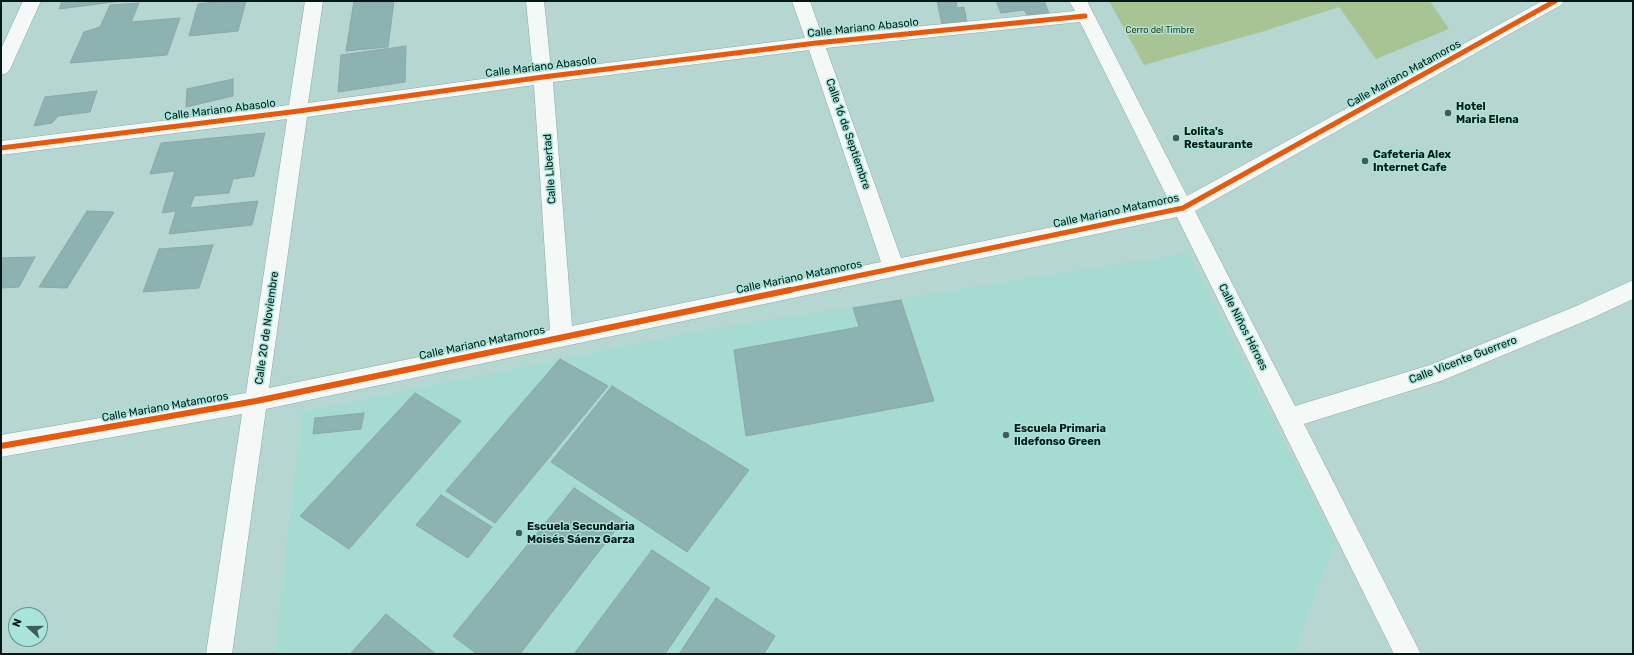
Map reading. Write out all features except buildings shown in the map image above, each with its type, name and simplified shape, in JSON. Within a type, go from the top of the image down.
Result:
[{"type":"street","points":[[1,69],[32,1]]},
{"type":"street","name":"Calle 20 de Noviembre","points":[[220,654],[314,1]]},
{"type":"street","name":"Calle Libertad","points":[[535,1],[543,77],[562,337]]},
{"type":"street","name":"Calle 16 de Septiembre","points":[[801,1],[894,268]]},
{"type":"street","name":"Calle Mariano Matamoros","points":[[1,446],[256,401],[1183,208],[1555,1]]},
{"type":"street","name":"Calle Mariano Abasolo","points":[[1,148],[299,111],[543,77],[1081,9]]},
{"type":"street","name":"Calle Niños Héroes","points":[[1081,9],[1408,654]]},
{"type":"street","name":"Calle Vicente Guerrero","points":[[1289,418],[1433,374],[1582,313],[1633,289]]},
{"type":"shaded area","name":"Escuela Primaria Ildefonso Green","points":[[1188,253],[1335,542],[1294,654],[274,654],[302,412],[710,329]]},
{"type":"green space","name":"Cerro del Timbre","points":[[1109,1],[1430,1],[1449,29],[1376,59],[1339,7],[1258,33],[1144,65]]},
{"type":"cycle path","points":[[1,446],[256,401],[1183,208],[1555,1]]},
{"type":"cycle path","points":[[1,148],[299,111],[543,77],[816,43],[1085,16]]},
{"type":"place","name":"Hotel Maria Elena","points":[[1448,113]]},
{"type":"place","name":"Lolita's Restaurante","points":[[1176,138]]},
{"type":"place","name":"Cafeteria Alex Internet Cafe","points":[[1365,161]]},
{"type":"place","name":"Escuela Primaria Ildefonso Green","points":[[1006,435]]},
{"type":"place","name":"Escuela Secundaria Moisés Sáenz Garza","points":[[519,533]]}]
